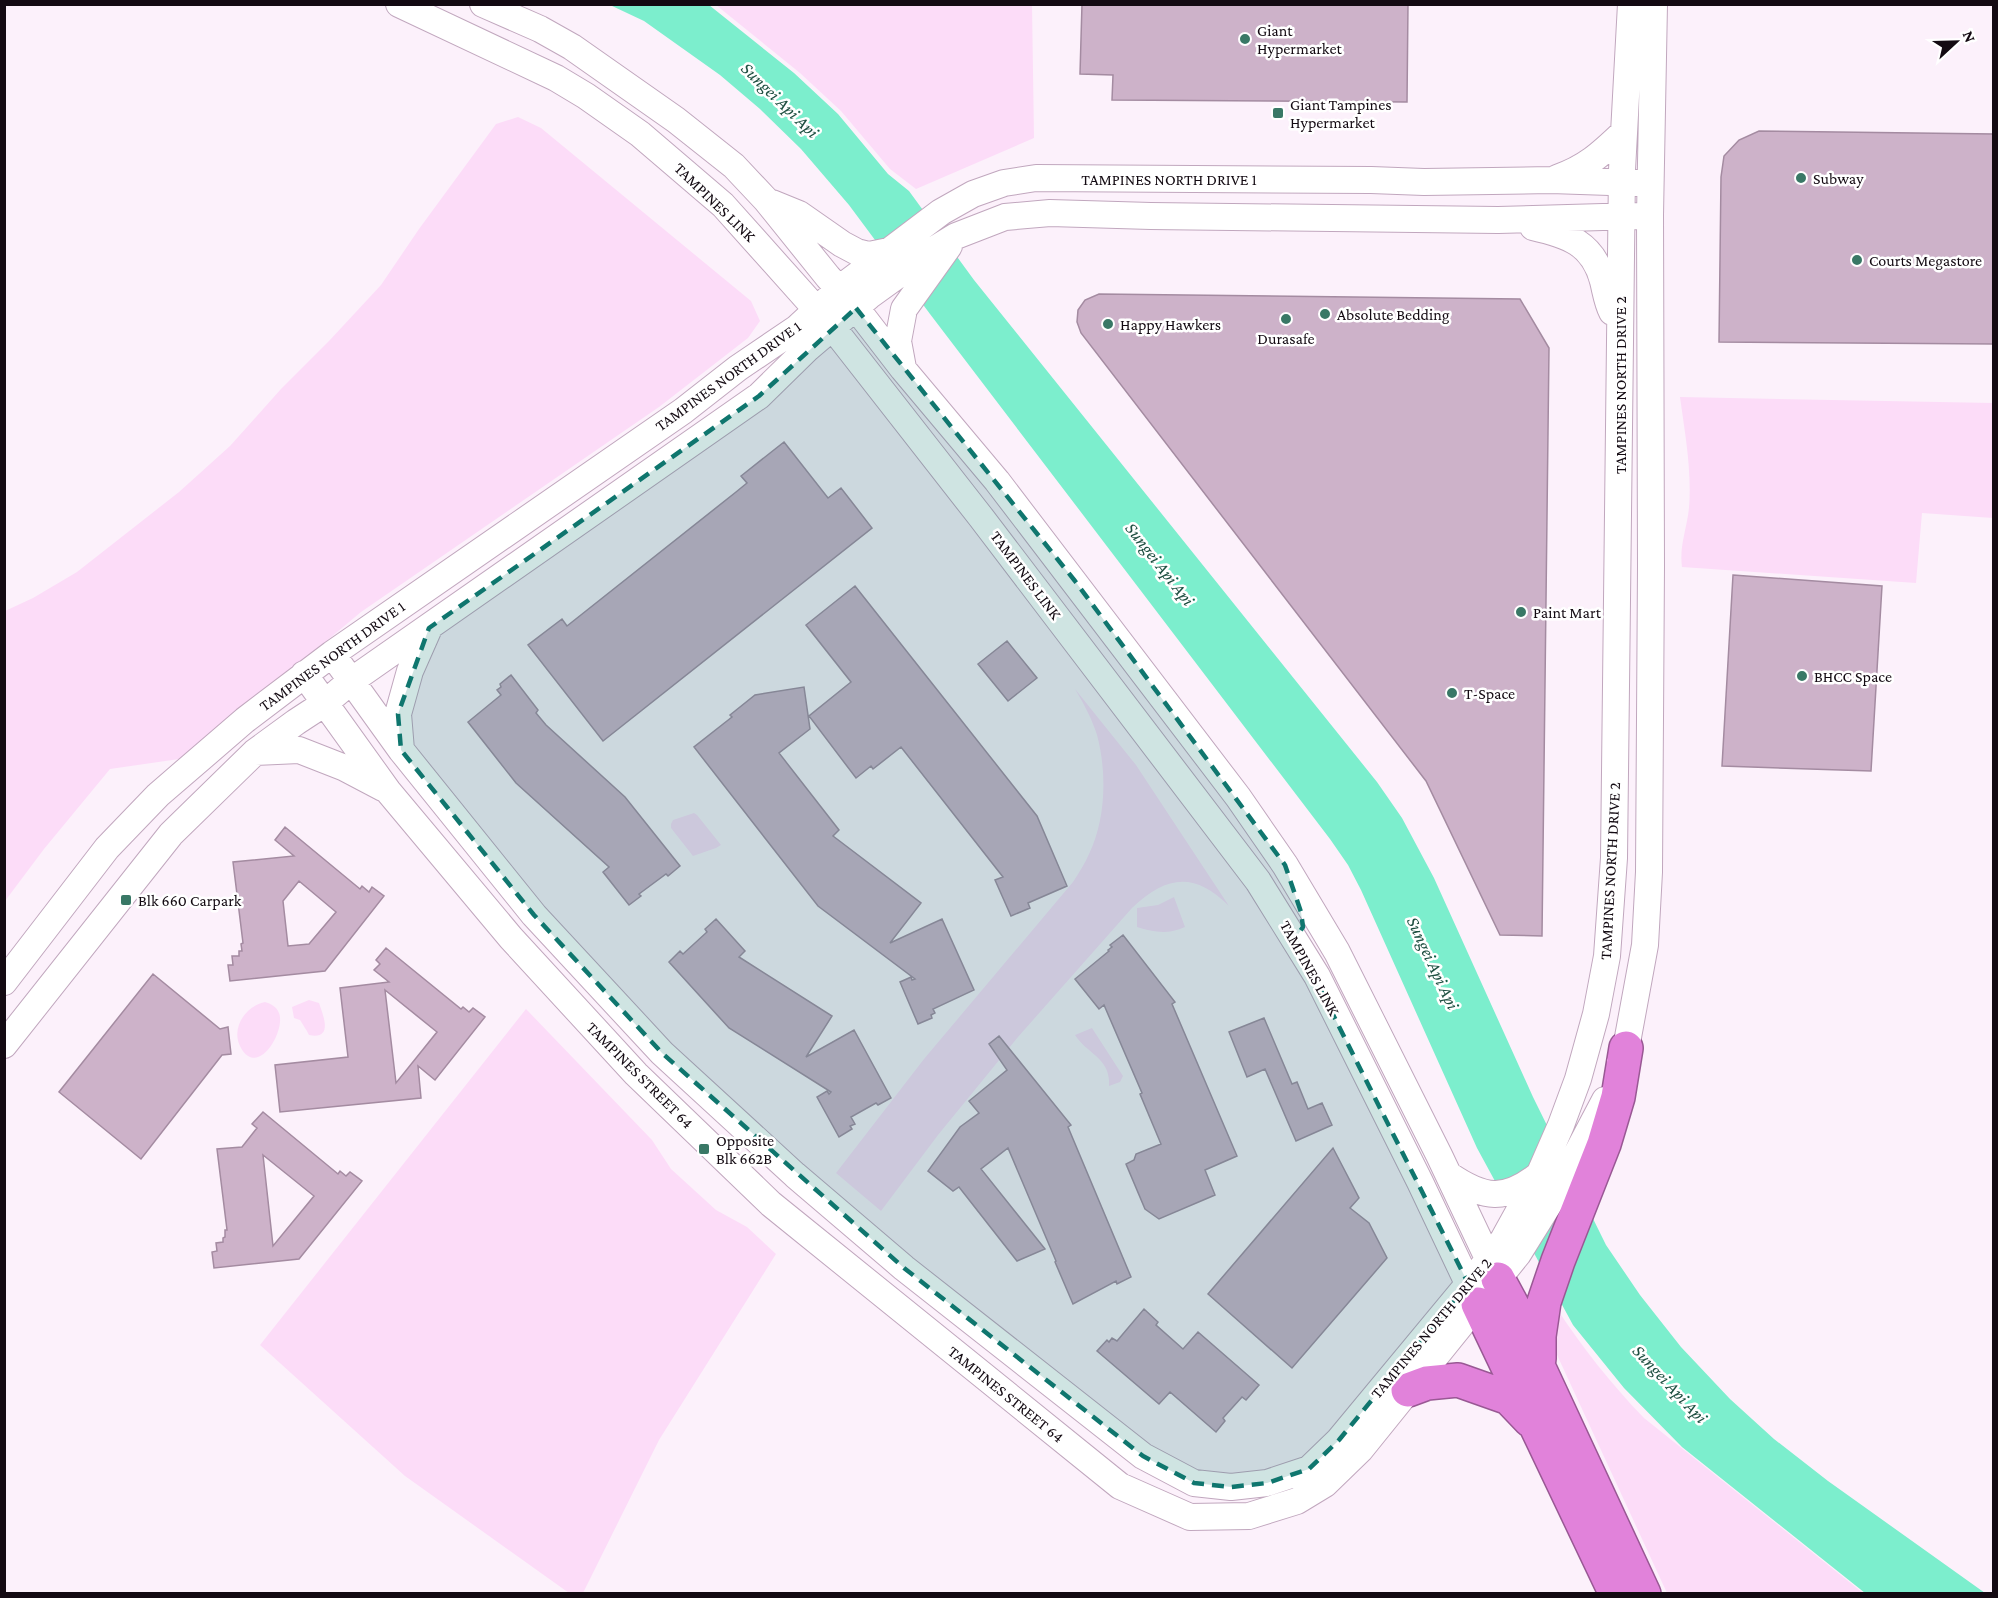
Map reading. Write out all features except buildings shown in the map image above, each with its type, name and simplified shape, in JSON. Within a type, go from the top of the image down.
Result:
[{"type":"highway","points":[[1539,1368],[1539,1336],[1544,1302],[1582,1170],[1604,1144],[1618,1096],[1626,1048]]},
{"type":"highway","points":[[1483,1281],[1518,1316],[1539,1368],[1644,1593]]},
{"type":"highway","points":[[1483,1281],[1536,1425],[1616,1593]]},
{"type":"highway","points":[[1408,1390],[1427,1383],[1458,1380],[1509,1398],[1536,1425]]},
{"type":"street","name":"TAMPINES LINK","points":[[399,4],[556,78],[640,134],[723,205],[833,328],[1183,780],[1258,881],[1317,976],[1369,1078],[1483,1281]]},
{"type":"street","name":"TAMPINES LINK","points":[[483,4],[540,29],[572,47],[676,120],[726,160],[766,200],[997,481],[1238,797],[1285,865],[1338,952],[1449,1174],[1483,1281]]},
{"type":"street","name":"TAMPINES NORTH DRIVE 2","points":[[1360,1450],[1408,1390],[1483,1281],[1540,1173],[1562,1125],[1578,1079],[1596,1014],[1607,956],[1614,858],[1623,134],[1631,4]]},
{"type":"street","name":"TAMPINES NORTH DRIVE 2","points":[[1626,1048],[1645,945],[1649,872],[1652,578],[1650,215],[1654,4]]},
{"type":"street","points":[[1551,180],[1575,172],[1596,159],[1623,134]]},
{"type":"street","name":"TAMPINES NORTH DRIVE 1","points":[[4,1045],[171,834],[255,752],[325,703],[351,681],[759,396],[808,348],[833,328],[847,298],[889,251],[941,212],[973,194],[1004,183],[1036,178],[1424,182],[1551,180],[1651,183]]},
{"type":"street","points":[[1072,214],[1084,198],[1087,178]]},
{"type":"street","points":[[766,200],[799,214],[857,252],[869,255],[889,251]]},
{"type":"street","name":"TAMPINES NORTH DRIVE 1","points":[[4,982],[107,848],[151,803],[245,720],[332,654],[683,411],[738,368],[797,328],[816,310],[847,298],[956,236],[1005,217],[1050,213],[1498,220],[1622,216]]},
{"type":"street","points":[[1622,216],[1650,215]]},
{"type":"street","points":[[1498,220],[1561,233],[1588,250],[1599,268],[1606,301],[1619,326]]},
{"type":"street","points":[[903,369],[898,341],[904,309],[956,236]]},
{"type":"street","points":[[401,750],[398,714],[410,671],[429,628]]},
{"type":"street","name":"TAMPINES STREET 64","points":[[332,654],[401,750],[534,915],[662,1053],[795,1175],[904,1268],[1143,1456],[1194,1483],[1231,1487],[1267,1483],[1309,1469]]},
{"type":"street","name":"TAMPINES STREET 64","points":[[304,674],[388,791],[511,938],[628,1066],[763,1196],[1119,1486],[1190,1516],[1249,1516],[1297,1501],[1325,1484],[1360,1450]]},
{"type":"street","points":[[255,752],[299,750],[345,768],[388,791]]},
{"type":"street","points":[[1285,865],[1301,912],[1303,927],[1295,939]]},
{"type":"street","name":"TAMPINES NORTH DRIVE 2","points":[[1309,1469],[1339,1440],[1483,1281],[1518,1254],[1545,1212],[1582,1170]]},
{"type":"street","points":[[1449,1174],[1467,1187],[1481,1193],[1494,1194],[1523,1187],[1540,1173]]},
{"type":"highlighted area","points":[[856,308],[1075,581],[1285,865],[1301,912],[1303,927],[1295,939],[1468,1283],[1339,1440],[1309,1469],[1267,1483],[1231,1487],[1194,1483],[1143,1456],[904,1268],[662,1053],[534,915],[401,750],[398,714],[429,628],[759,396]]},
{"type":"shaded area","points":[[716,5],[1032,5],[1034,138],[916,189],[890,169],[841,111],[800,73]]},
{"type":"shaded area","points":[[518,117],[541,128],[751,301],[760,321],[748,338],[659,407],[361,612],[249,706],[193,757],[110,769],[44,849],[5,901],[5,611],[33,598],[77,572],[179,492],[230,446],[381,285],[496,124]]},
{"type":"shaded area","points":[[1680,397],[1993,403],[1993,518],[1922,513],[1916,583],[1682,567],[1682,545],[1689,508],[1690,480]]},
{"type":"shaded area","points":[[1075,689],[1136,765],[1229,906],[1204,887],[1192,883],[1168,884],[1144,897],[1018,1037],[938,1135],[881,1211],[836,1173],[924,1059],[1073,882],[1095,840],[1102,811],[1102,764],[1095,729]]},
{"type":"shaded area","points":[[694,813],[721,845],[693,856],[671,828],[671,824],[673,820]]},
{"type":"shaded area","points":[[1174,897],[1185,927],[1161,932],[1137,927],[1137,908],[1158,905]]},
{"type":"shaded area","points":[[309,1000],[319,1003],[324,1020],[324,1030],[317,1036],[309,1035],[300,1020],[294,1018],[292,1007]]},
{"type":"shaded area","points":[[265,1002],[276,1009],[280,1021],[275,1040],[269,1049],[255,1058],[248,1056],[241,1048],[238,1041],[238,1026],[251,1008]]},
{"type":"shaded area","points":[[526,1009],[652,1140],[671,1169],[716,1210],[747,1227],[776,1254],[659,1440],[583,1593],[569,1593],[405,1476],[260,1345]]},
{"type":"shaded area","points":[[1092,1028],[1123,1076],[1120,1082],[1109,1086],[1109,1077],[1102,1063],[1075,1035]]},
{"type":"shaded area","points":[[1557,1309],[1598,1365],[1644,1418],[1863,1593],[1667,1593],[1552,1344]]},
{"type":"water","name":"Sungei Api Api","points":[[610,5],[709,5],[794,73],[838,114],[888,174],[909,191],[974,280],[1377,782],[1402,818],[1434,878],[1533,1097],[1606,1245],[1640,1295],[1681,1347],[1730,1399],[1774,1439],[1828,1481],[1985,1593],[1865,1593],[1682,1447],[1624,1388],[1573,1325],[1477,1148],[1361,890],[1348,865],[1330,839],[849,205],[801,149],[760,109],[720,75],[644,21]]},
{"type":"place","name":"Giant Hypermarket","points":[[1245,39]]},
{"type":"place","name":"Giant Tampines Hypermarket","points":[[1278,113]]},
{"type":"place","name":"Subway","points":[[1801,178]]},
{"type":"place","name":"Courts Megastore","points":[[1857,260]]},
{"type":"place","name":"Absolute Bedding","points":[[1325,314]]},
{"type":"place","name":"Durasafe","points":[[1286,319]]},
{"type":"place","name":"Happy Hawkers","points":[[1108,324]]},
{"type":"place","name":"Paint Mart","points":[[1521,612]]},
{"type":"place","name":"BHCC Space","points":[[1802,676]]},
{"type":"place","name":"T-Space","points":[[1452,693]]},
{"type":"place","name":"Blk 660 Carpark","points":[[126,900]]},
{"type":"place","name":"Opposite Blk 662B","points":[[704,1149]]}]
